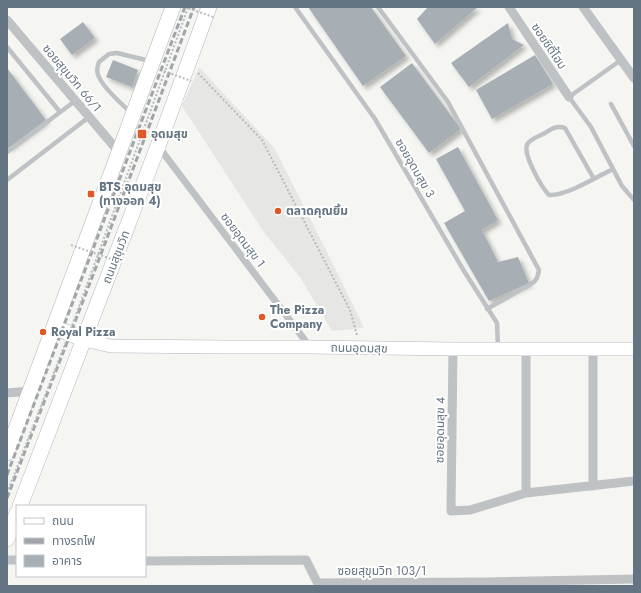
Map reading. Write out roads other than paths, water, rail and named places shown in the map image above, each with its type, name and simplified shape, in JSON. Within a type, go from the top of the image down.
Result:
[{"type":"main road","points":[[7,453],[55,327],[152,61],[168,10]]},
{"type":"main road","name":"ถนนสุขุมวิท","points":[[20,505],[189,63],[211,12]]},
{"type":"main road","points":[[55,327],[84,340]]},
{"type":"main road","name":"ถนนอุดมสุข","points":[[84,340],[111,346],[310,347],[453,350],[634,349]]},
{"type":"main road","points":[[7,539],[16,516]]},
{"type":"street","name":"ซอยซิตี้โฮม","points":[[509,7],[569,97]]},
{"type":"street","points":[[584,7],[634,78]]},
{"type":"street","name":"ซอยสุขุมวิท 66/1","points":[[7,20],[118,151]]},
{"type":"street","name":"ซอยอุดมสุข 1","points":[[158,146],[310,347]]},
{"type":"street","points":[[526,349],[526,493],[634,481]]},
{"type":"street","points":[[593,349],[593,486]]},
{"type":"street","name":"ซอยอุดมสุข 4","points":[[453,350],[451,511],[470,510],[526,493]]},
{"type":"street","points":[[7,394],[31,391]]},
{"type":"street","name":"ซอยสุขุมวิท 103/1","points":[[146,561],[304,560],[307,561],[317,582],[320,583],[634,579]]},
{"type":"lane","name":"ซอยอุดมสุข 3","points":[[295,7],[375,119],[497,324],[498,349]]},
{"type":"lane","points":[[378,7],[448,102],[539,270],[537,278],[534,282],[487,309]]},
{"type":"lane","points":[[7,47],[60,112]]},
{"type":"lane","points":[[132,114],[103,84],[98,76],[98,62],[109,54],[117,53],[152,61]]},
{"type":"lane","points":[[621,60],[569,97],[591,127],[622,186],[634,200]]},
{"type":"lane","points":[[7,152],[75,101]]},
{"type":"lane","points":[[611,104],[634,146]]},
{"type":"lane","points":[[7,180],[89,117]]},
{"type":"lane","points":[[594,179],[565,128],[561,126],[554,128],[530,142],[526,146],[526,152],[529,160],[549,195],[558,196],[594,179],[613,169]]},
{"type":"railway","points":[[7,475],[185,7]]},
{"type":"railway","points":[[7,498],[194,7]]},
{"type":"place","name":"อุดมสุข","points":[[142,134]]},
{"type":"place","name":"BTS อุดมสุข (ทางออก 4)","points":[[91,194]]},
{"type":"place","name":"ตลาดคุณยิ้ม","points":[[278,211]]},
{"type":"place","name":"The Pizza Company","points":[[262,317]]},
{"type":"place","name":"Royal Pizza","points":[[43,332]]}]
